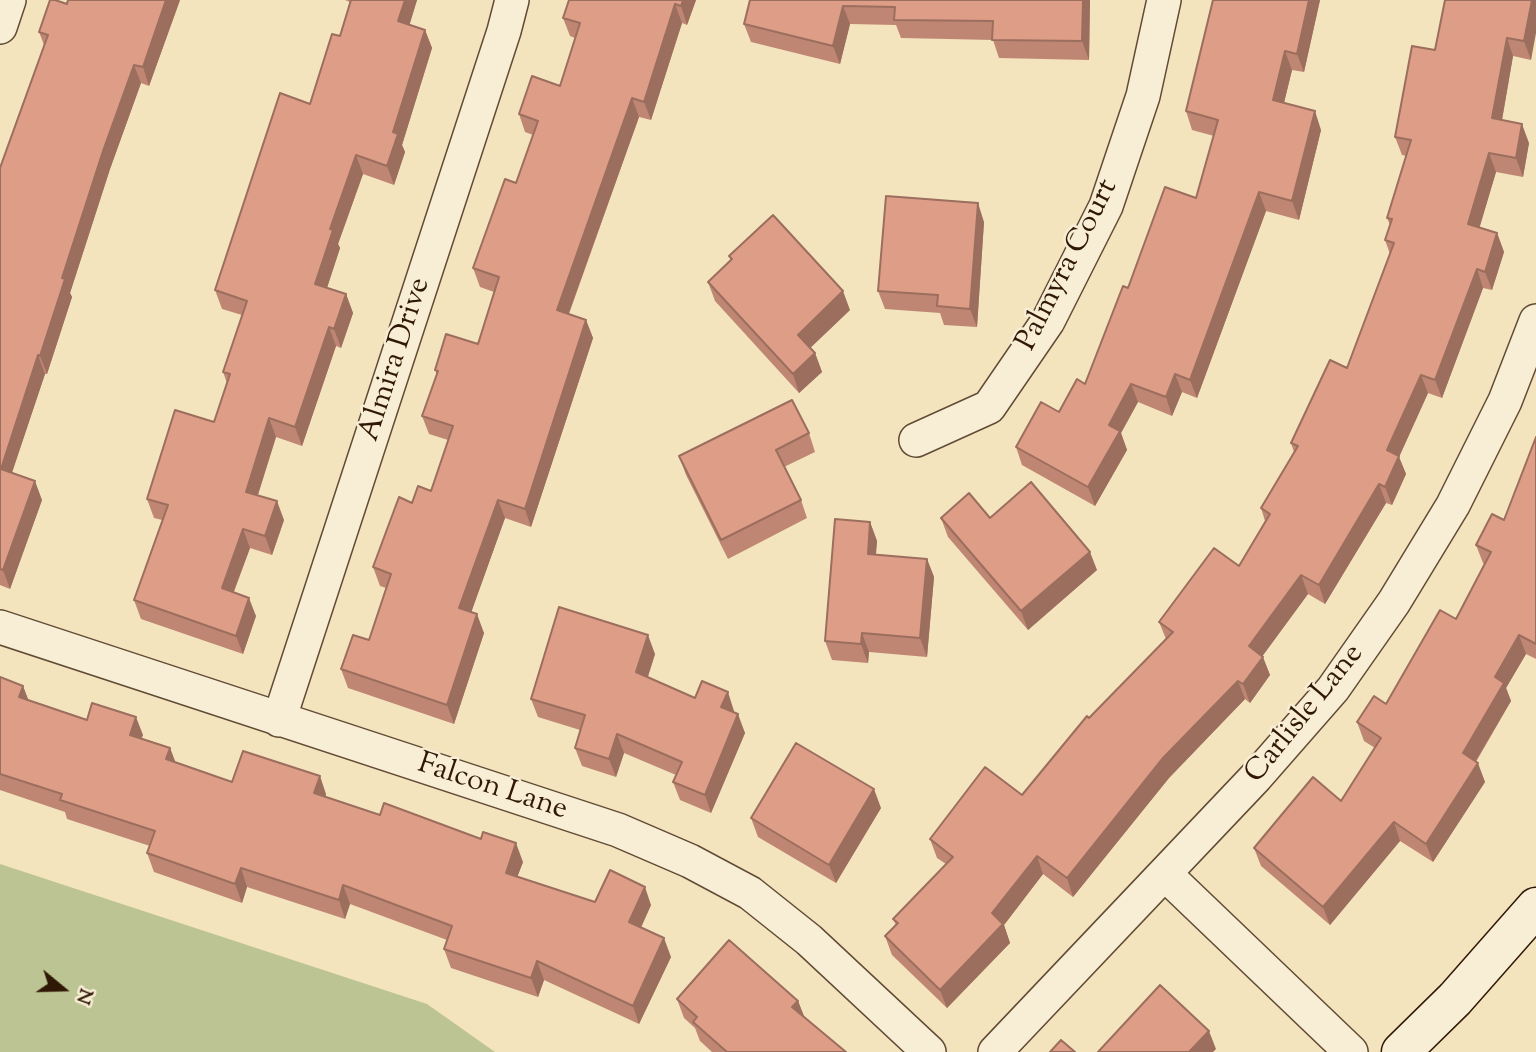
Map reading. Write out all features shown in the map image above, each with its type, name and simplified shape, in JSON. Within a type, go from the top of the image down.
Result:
[{"type":"street","points":[[0,27],[9,0]]},
{"type":"street","name":"Almira Drive","points":[[279,720],[512,0]]},
{"type":"street","name":"Palmyra Court","points":[[916,440],[989,407],[1048,321],[1106,206],[1143,96],[1164,0]]},
{"type":"street","name":"Carlisle Lane","points":[[995,1052],[1256,777],[1332,689],[1394,602],[1453,505],[1505,401],[1536,321]]},
{"type":"street","name":"Falcon Lane","points":[[0,627],[618,830],[690,861],[750,893],[799,932],[929,1052]]},
{"type":"street","points":[[1166,873],[1351,1052]]},
{"type":"street","points":[[1401,1052],[1455,999],[1536,907]]},
{"type":"green space","points":[[0,864],[427,1004],[495,1052],[0,1052]]},
{"type":"building","points":[[50,0],[67,4],[68,0],[166,0],[143,67],[134,65],[103,151],[62,278],[65,279],[1,469],[35,481],[3,570],[0,569],[0,168],[48,35],[39,32]]},
{"type":"building","points":[[351,0],[405,0],[398,21],[425,30],[393,132],[398,134],[387,166],[356,155],[330,229],[333,230],[315,284],[346,294],[334,329],[329,327],[295,427],[269,418],[246,492],[277,501],[265,536],[243,529],[222,588],[249,598],[236,636],[134,600],[168,505],[147,499],[175,410],[214,422],[230,374],[223,372],[247,301],[215,290],[280,93],[310,104],[332,34],[340,36]]},
{"type":"building","points":[[569,0],[683,0],[681,6],[675,4],[644,102],[632,98],[557,310],[586,320],[525,509],[498,500],[459,608],[477,614],[447,705],[341,669],[353,635],[369,640],[391,574],[373,567],[399,497],[412,503],[418,486],[431,491],[453,426],[422,416],[438,371],[435,370],[446,334],[478,344],[499,277],[473,268],[505,179],[516,183],[538,121],[519,114],[532,76],[560,86],[580,23],[563,18]]},
{"type":"building","points":[[750,0],[1083,0],[1082,41],[992,40],[993,21],[894,20],[895,7],[843,6],[833,46],[744,24]]},
{"type":"building","points":[[1213,0],[1309,0],[1297,54],[1285,51],[1273,100],[1315,111],[1292,201],[1259,192],[1190,380],[1175,374],[1166,397],[1131,384],[1109,425],[1120,431],[1088,487],[1016,447],[1041,402],[1059,412],[1077,379],[1085,384],[1123,286],[1128,288],[1165,187],[1196,198],[1218,120],[1186,111]]},
{"type":"building","points":[[1445,0],[1532,0],[1524,41],[1507,38],[1492,118],[1522,124],[1516,158],[1489,153],[1468,224],[1497,233],[1485,272],[1477,269],[1435,380],[1421,375],[1387,450],[1399,456],[1385,487],[1379,484],[1319,585],[1301,575],[1249,646],[1263,657],[1243,684],[1238,681],[1162,759],[1067,878],[1037,856],[992,913],[1003,924],[940,990],[885,936],[898,923],[893,919],[953,857],[930,839],[985,767],[1022,795],[1087,716],[1089,718],[1173,632],[1159,622],[1214,548],[1239,566],[1270,514],[1261,508],[1298,446],[1291,443],[1330,360],[1347,368],[1394,243],[1385,240],[1392,219],[1387,218],[1411,140],[1395,137],[1412,46],[1435,50]]},
{"type":"building","points":[[886,196],[978,203],[970,309],[937,306],[938,295],[878,291]]},
{"type":"building","points":[[773,215],[843,291],[798,335],[815,353],[793,374],[708,282],[732,259],[729,256]]},
{"type":"building","points":[[792,400],[809,433],[776,450],[801,500],[721,540],[679,456]]},
{"type":"building","points":[[1536,437],[1536,644],[1519,635],[1495,677],[1504,683],[1463,753],[1478,763],[1426,844],[1394,822],[1323,907],[1254,848],[1313,777],[1341,801],[1381,738],[1357,722],[1374,696],[1386,704],[1440,610],[1456,619],[1491,552],[1476,545],[1492,514],[1504,520]]},
{"type":"building","points":[[1031,482],[1090,552],[1021,611],[941,518],[969,493],[990,518]]},
{"type":"building","points":[[835,519],[870,522],[868,554],[927,559],[920,638],[862,633],[861,644],[825,641]]},
{"type":"building","points":[[559,607],[648,635],[636,672],[695,698],[702,681],[728,692],[721,707],[738,714],[705,795],[673,782],[682,762],[617,734],[609,759],[575,748],[585,715],[531,699]]},
{"type":"building","points":[[0,677],[23,686],[19,697],[87,720],[92,703],[136,717],[130,735],[170,748],[166,759],[232,782],[243,751],[320,776],[314,793],[380,815],[384,803],[481,839],[483,832],[516,843],[506,873],[595,902],[610,870],[645,887],[629,922],[664,938],[633,1006],[537,961],[531,978],[444,949],[452,926],[343,885],[339,900],[241,868],[235,884],[147,853],[155,831],[60,800],[62,794],[0,774]]},
{"type":"building","points":[[796,743],[874,789],[829,865],[751,818]]},
{"type":"building","points":[[729,940],[798,1001],[792,1007],[846,1052],[727,1052],[693,1022],[697,1017],[677,999]]},
{"type":"building","points":[[1160,985],[1209,1031],[1189,1052],[1098,1052]]},
{"type":"building","points":[[1061,1040],[1075,1052],[1050,1052]]}]
